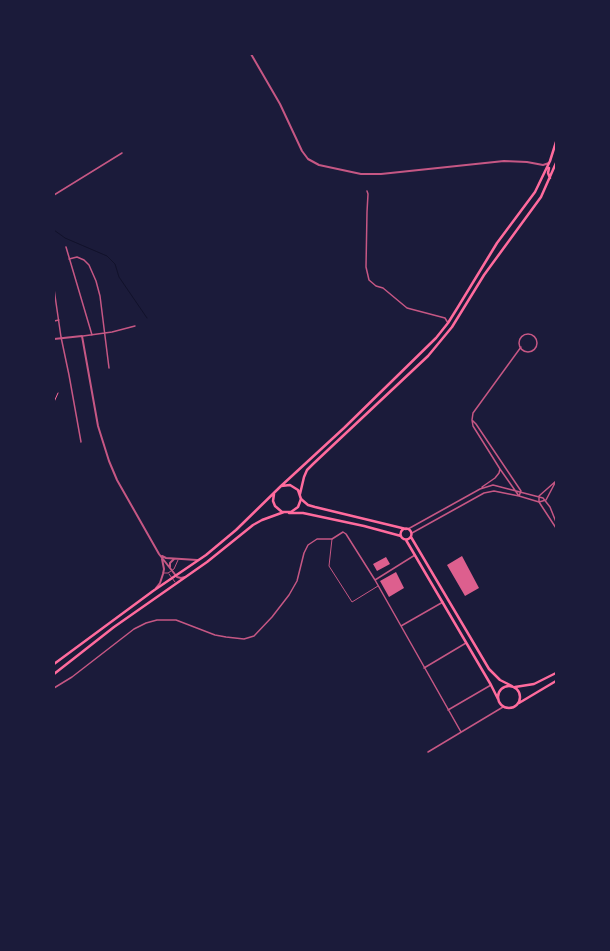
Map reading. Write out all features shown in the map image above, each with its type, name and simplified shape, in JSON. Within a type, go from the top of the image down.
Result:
[{"type":"main road","points":[[550,179],[548,173],[556,142]]},
{"type":"main road","points":[[54,664],[198,560],[236,530],[436,338],[448,323],[497,243],[535,192],[550,162]]},
{"type":"main road","points":[[54,674],[114,627],[227,547],[253,525],[262,520],[295,510],[298,507],[301,499],[300,494],[302,484],[307,470],[428,356],[452,328],[484,275],[535,206],[550,179],[556,163]]},
{"type":"main road","points":[[509,227],[519,226]]},
{"type":"main road","points":[[281,486],[290,485],[300,494]]},
{"type":"main road","points":[[275,492],[273,497],[275,506],[286,512],[303,513],[364,526],[401,536],[406,540],[503,707],[513,708],[556,681]]},
{"type":"main road","points":[[301,499],[308,505],[407,529],[489,669],[500,680],[513,687],[520,693],[520,700],[518,704]]},
{"type":"main road","points":[[364,526],[366,519]]},
{"type":"main road","points":[[401,536],[402,531],[407,529]]},
{"type":"main road","points":[[406,540],[411,535]]},
{"type":"main road","points":[[498,700],[500,689],[506,686],[513,687],[534,684],[556,673]]},
{"type":"street","points":[[251,54],[280,104],[302,151],[308,159],[319,165],[361,174],[381,174],[504,160],[538,164],[550,162]]},
{"type":"street","points":[[54,195],[122,153]]},
{"type":"street","points":[[538,164],[543,167],[544,175]]},
{"type":"street","points":[[367,191],[366,267],[369,280],[376,286],[383,288],[407,308],[445,318],[448,323]]},
{"type":"street","points":[[66,247],[92,335]]},
{"type":"street","points":[[69,259],[78,257],[84,260],[89,265],[96,281],[100,296],[109,368]]},
{"type":"street","points":[[54,289],[61,338],[70,375],[81,442]]},
{"type":"street","points":[[54,321],[59,320]]},
{"type":"street","points":[[54,339],[112,332],[135,326]]},
{"type":"street","points":[[519,496],[472,426],[472,420],[473,413],[521,347],[521,339],[524,335],[532,335],[536,340],[536,346],[533,350],[527,352],[521,347]]},
{"type":"street","points":[[82,336],[98,426],[110,461],[117,480],[163,562],[164,573],[160,583],[154,591]]},
{"type":"street","points":[[472,420],[521,492]]},
{"type":"street","points":[[407,529],[480,489],[495,478],[500,469]]},
{"type":"street","points":[[556,481],[539,496],[539,502],[556,528]]},
{"type":"street","points":[[411,535],[484,493],[494,491],[539,502],[546,500],[556,481]]},
{"type":"street","points":[[480,489],[493,485],[539,496],[546,500],[556,522]]},
{"type":"street","points":[[519,496],[521,492]]},
{"type":"street","points":[[54,688],[72,677],[134,629],[146,623],[157,620],[176,620],[215,635],[226,637],[244,639],[254,636],[272,617],[289,595],[297,581],[302,566],[304,553],[308,545],[318,539],[332,539],[343,532],[346,534],[375,580],[461,732]]},
{"type":"street","points":[[332,539],[329,566],[352,602],[378,586]]},
{"type":"street","points":[[159,554],[166,558],[198,560]]},
{"type":"street","points":[[159,554],[176,575],[181,578],[186,577]]},
{"type":"street","points":[[375,580],[415,555]]},
{"type":"street","points":[[172,570],[170,563],[177,559]]},
{"type":"street","points":[[164,573],[168,573],[172,570],[178,562],[177,559]]},
{"type":"street","points":[[168,573],[176,584]]},
{"type":"street","points":[[401,626],[443,602]]},
{"type":"street","points":[[424,668],[466,643]]},
{"type":"street","points":[[448,710],[491,685]]},
{"type":"street","points":[[428,752],[503,707]]},
{"type":"path","points":[[54,402],[58,393]]},
{"type":"building","points":[[462,556],[479,588],[465,596],[447,565]]},
{"type":"building","points":[[386,557],[390,564],[377,571],[373,564]]},
{"type":"building","points":[[396,572],[404,588],[389,597],[380,581]]},
{"type":"waterway","points":[[54,230],[65,238],[107,256],[115,264],[119,277],[147,318]]}]
